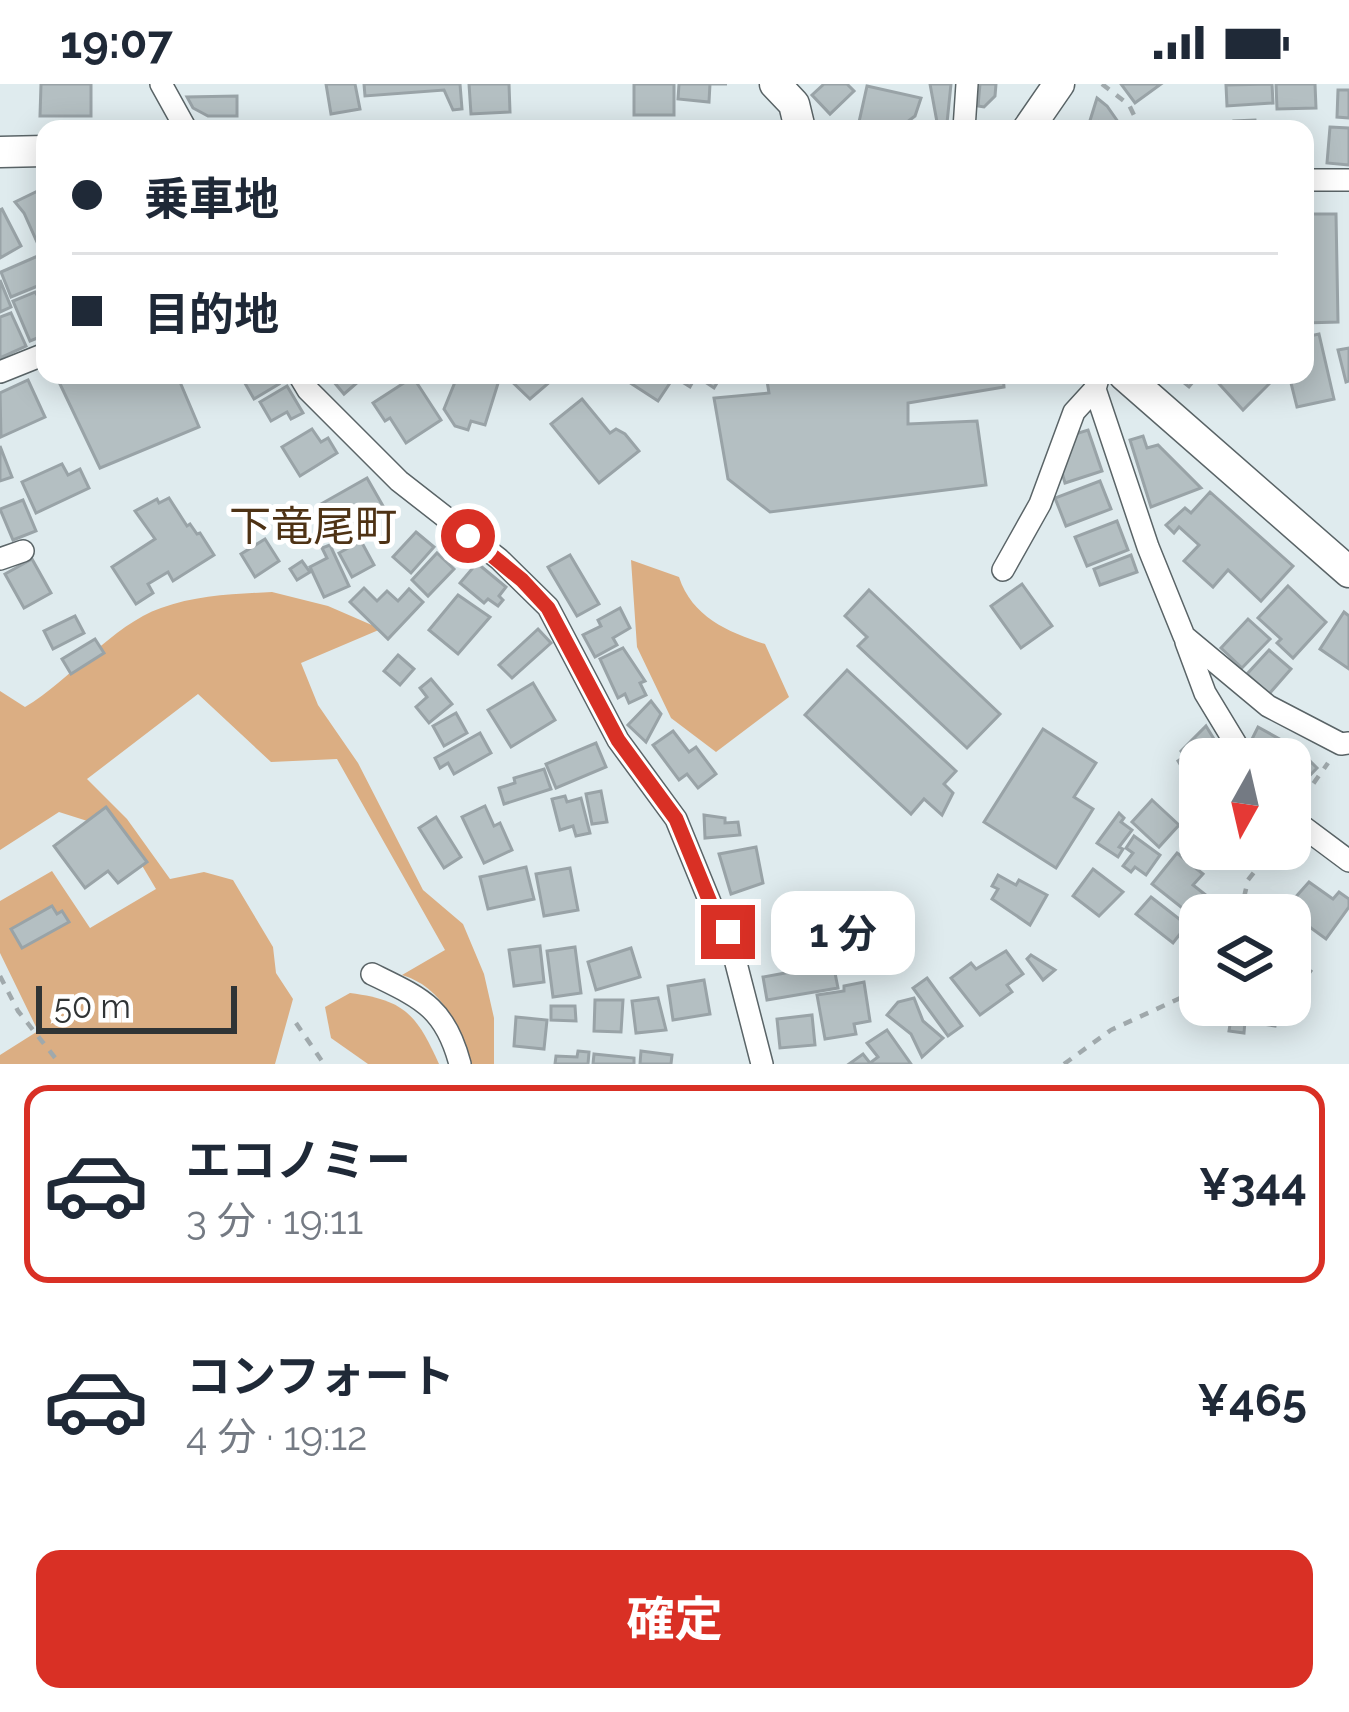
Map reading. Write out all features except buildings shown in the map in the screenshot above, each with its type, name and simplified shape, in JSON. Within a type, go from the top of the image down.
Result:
[{"type":"street","points":[[161,84],[181,120]]},
{"type":"street","points":[[775,84],[794,104],[798,120]]},
{"type":"street","points":[[965,120],[967,84]]},
{"type":"street","points":[[1034,120],[1059,84]]},
{"type":"street","points":[[0,152],[36,152]]},
{"type":"street","points":[[1314,180],[1349,180]]},
{"type":"street","points":[[0,372],[36,358]]},
{"type":"street","points":[[305,384],[399,481],[499,560],[548,608],[618,740],[676,819],[712,907],[728,932],[762,1064]]},
{"type":"street","points":[[1003,570],[1040,504],[1074,412],[1095,384]]},
{"type":"street","points":[[1098,384],[1148,547],[1205,693],[1232,738]]},
{"type":"street","points":[[1134,384],[1349,572]]},
{"type":"street","points":[[0,560],[22,551]]},
{"type":"street","points":[[1184,636],[1268,706],[1345,743]]},
{"type":"street","points":[[1311,833],[1349,861]]},
{"type":"street","points":[[372,974],[421,998],[452,1031],[460,1064]]},
{"type":"path","points":[[1102,84],[1130,105],[1137,120]]},
{"type":"path","points":[[1311,789],[1345,743]]},
{"type":"path","points":[[0,976],[18,1011],[61,1064]]},
{"type":"path","points":[[1064,1064],[1111,1030],[1179,999]]},
{"type":"path","points":[[296,1023],[324,1064]]},
{"type":"shaded area","points":[[631,560],[679,577],[702,613],[765,644],[789,697],[716,752],[671,718],[637,647]]},
{"type":"shaded area","points":[[272,592],[328,606],[381,629],[301,663],[318,705],[358,763],[423,890],[463,924],[484,974],[494,1018],[494,1064],[467,1064],[459,1035],[438,998],[402,975],[445,950],[337,759],[271,762],[198,694],[87,779],[127,819],[170,879],[204,872],[233,880],[273,947],[276,973],[293,999],[275,1064],[0,1064],[0,1055],[38,1031],[0,953],[0,901],[52,871],[90,928],[156,889],[122,832],[59,812],[0,850],[0,691],[25,707],[143,616],[188,600]]},
{"type":"shaded area","points":[[350,993],[384,1000],[407,1013],[424,1033],[439,1064],[368,1064],[331,1038],[325,1007]]},
{"type":"district","name":"下竜尾町","points":[[313,526]]},
{"type":"route","points":[[468,536],[548,608],[618,740],[676,819],[712,907],[728,932]]}]
